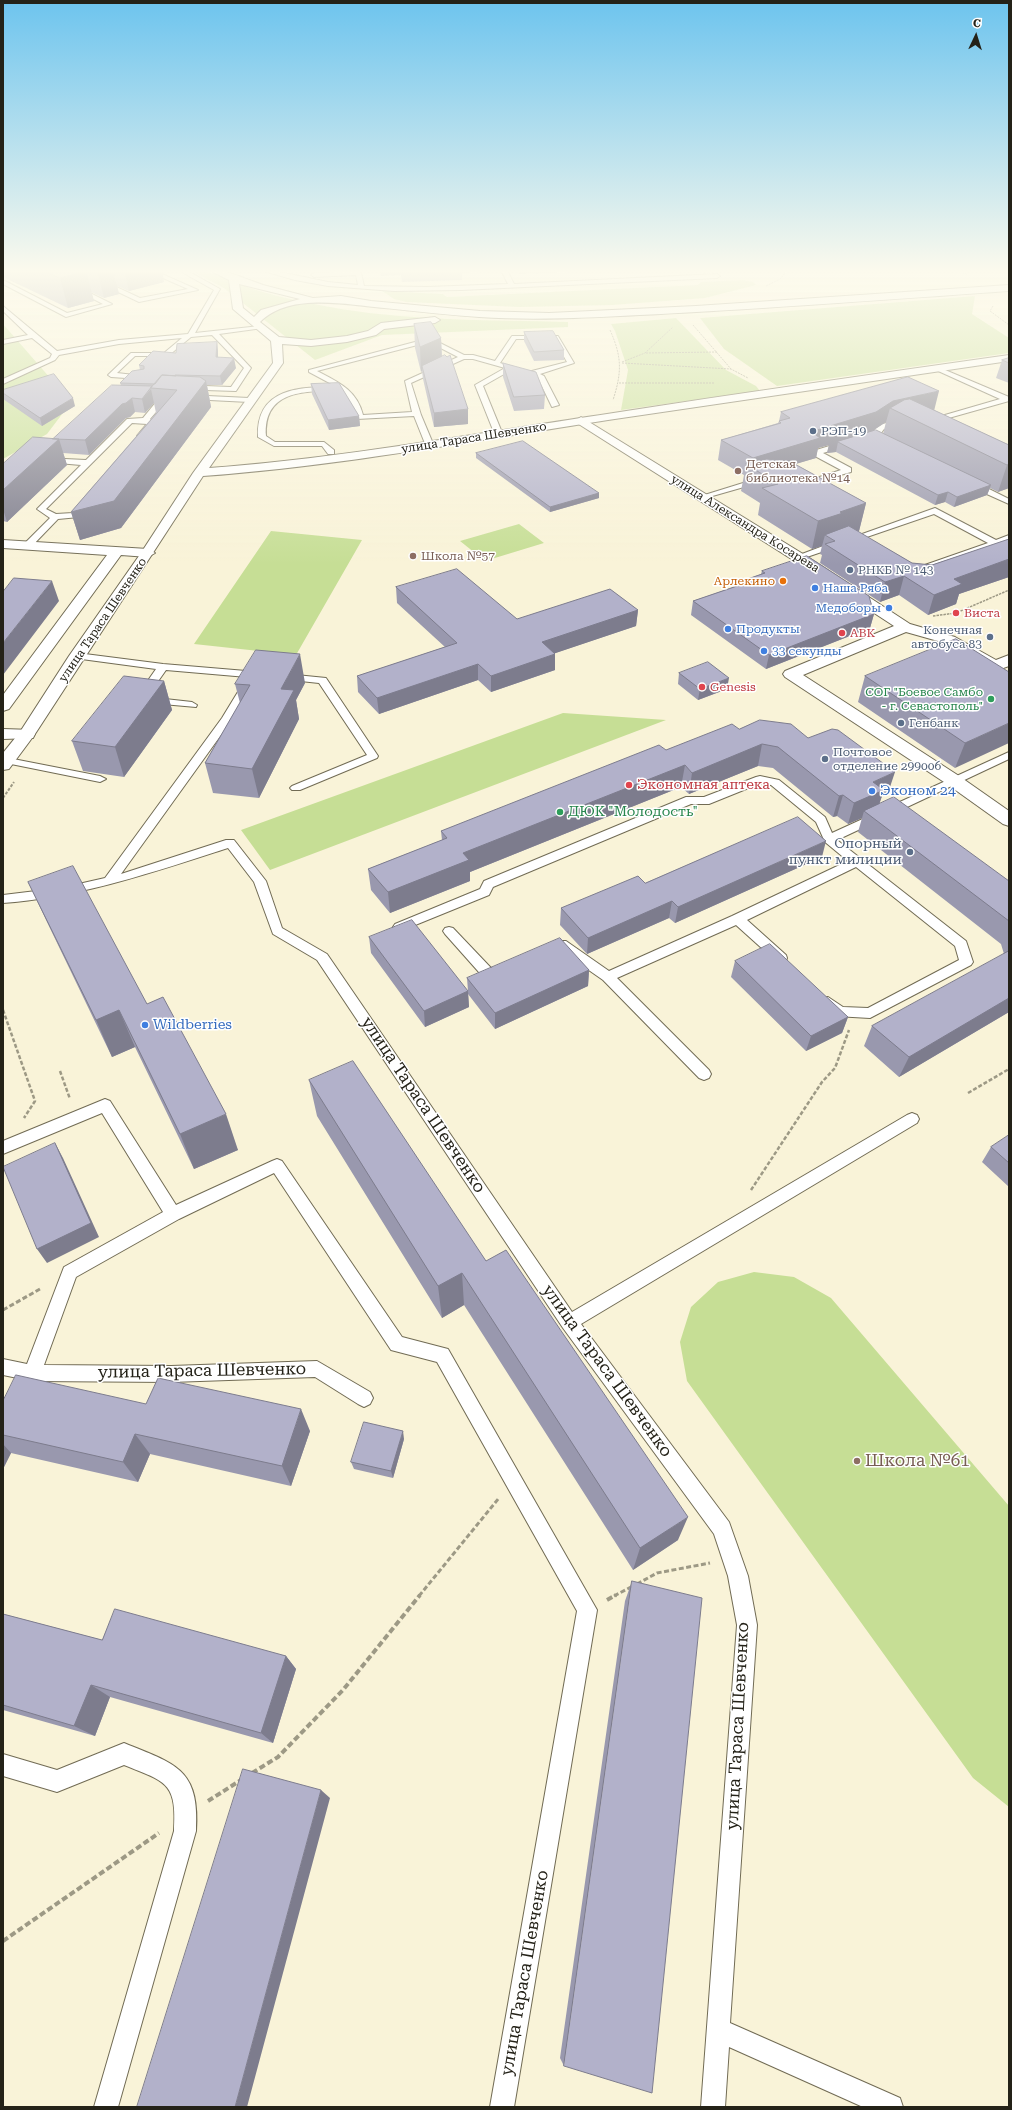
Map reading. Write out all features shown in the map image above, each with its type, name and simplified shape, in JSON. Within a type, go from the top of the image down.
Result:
[{"type":"street","name":"улица Тараса Шевченко","points":[[5,763],[27,734],[77,656],[148,553],[199,473],[249,400],[274,368]]},
{"type":"street","name":"улица Тараса Шевченко","points":[[199,473],[263,468],[430,446],[581,421],[935,368]]},
{"type":"street","name":"улица Александра Косарева","points":[[581,421],[798,557],[905,627],[950,640],[1003,666]]},
{"type":"street","points":[[199,473],[262,461],[331,452],[400,444],[430,446]]},
{"type":"street","points":[[3,544],[148,553]]},
{"type":"street","points":[[3,706],[117,551]]},
{"type":"street","points":[[905,627],[791,674],[953,780],[1009,820]]},
{"type":"street","points":[[3,734],[27,734]]},
{"type":"lane","points":[[3,382],[33,368]]},
{"type":"lane","points":[[118,368],[111,375],[141,377]]},
{"type":"lane","points":[[205,388],[234,389],[248,368]]},
{"type":"lane","points":[[321,368],[311,371],[345,388],[358,408],[360,417],[416,414]]},
{"type":"lane","points":[[430,446],[416,414],[408,382],[438,368]]},
{"type":"lane","points":[[499,435],[479,386],[510,368]]},
{"type":"lane","points":[[513,368],[541,376],[555,405]]},
{"type":"lane","points":[[532,374],[552,368]]},
{"type":"lane","points":[[939,368],[1008,399]]},
{"type":"lane","points":[[331,452],[324,444],[312,442],[274,444],[262,437],[261,429],[268,409],[281,396],[304,391],[345,388]]},
{"type":"lane","points":[[145,420],[167,398],[249,400]]},
{"type":"lane","points":[[928,426],[920,420],[938,419],[1008,399]]},
{"type":"lane","points":[[91,496],[76,515],[55,517],[41,509],[130,421],[145,420],[151,423],[136,442]]},
{"type":"lane","points":[[797,484],[811,483],[848,470],[816,453],[878,437],[881,427],[901,421],[914,420]]},
{"type":"lane","points":[[41,455],[88,463]]},
{"type":"lane","points":[[702,498],[756,481],[770,483]]},
{"type":"lane","points":[[967,481],[1009,502]]},
{"type":"lane","points":[[798,557],[935,511],[995,543]]},
{"type":"lane","points":[[27,546],[55,517]]},
{"type":"lane","points":[[855,538],[868,546]]},
{"type":"lane","points":[[913,572],[1009,538]]},
{"type":"lane","points":[[77,656],[163,667],[258,674],[109,881]]},
{"type":"lane","points":[[163,667],[140,699],[192,705]]},
{"type":"lane","points":[[277,676],[322,680],[373,756],[296,788]]},
{"type":"lane","points":[[829,839],[1009,755]]},
{"type":"lane","points":[[5,763],[100,779]]},
{"type":"lane","points":[[399,927],[485,892],[488,884],[690,800],[705,801],[760,779],[775,782],[821,820],[829,839],[961,944],[966,962],[870,1013],[840,1012],[817,991]]},
{"type":"lane","name":"улица Тараса Шевченко","points":[[3,899],[30,898],[61,894],[109,881],[230,843],[260,881],[277,931],[322,957],[569,1322],[722,1529],[738,1576],[747,1625],[713,2107]]},
{"type":"lane","points":[[608,977],[741,917],[858,861]]},
{"type":"lane","points":[[741,917],[789,965]]},
{"type":"lane","points":[[449,931],[490,976],[511,966]]},
{"type":"lane","points":[[547,950],[561,944],[608,977],[704,1074]]},
{"type":"lane","points":[[4,1148],[105,1105],[173,1214]]},
{"type":"lane","points":[[569,1322],[912,1119]]},
{"type":"lane","points":[[32,1373],[70,1272],[173,1214],[277,1164],[397,1344],[442,1355],[587,1610]]},
{"type":"lane","name":"улица Тараса Шевченко","points":[[3,1367],[32,1373],[171,1374],[317,1368],[364,1398]]},
{"type":"lane","name":"улица Тараса Шевченко","points":[[502,2107],[587,1610]]},
{"type":"lane","points":[[3,1765],[57,1781],[124,1754],[170,1773],[179,1783],[185,1797],[187,1814],[185,1831],[106,2107]]},
{"type":"lane","points":[[718,2030],[892,2107]]},
{"type":"path","points":[[608,417],[619,383],[621,368]]},
{"type":"path","points":[[723,368],[731,369],[754,382],[769,394]]},
{"type":"path","points":[[619,383],[714,382]]},
{"type":"path","points":[[927,616],[956,613],[1009,590]]},
{"type":"path","points":[[3,1010],[34,1101],[4,1148]]},
{"type":"path","points":[[743,1219],[745,1199],[822,1082],[835,1068],[856,1013]]},
{"type":"path","points":[[968,1092],[1009,1069]]},
{"type":"path","points":[[60,1071],[77,1118]]},
{"type":"path","points":[[3,1310],[70,1272]]},
{"type":"path","points":[[3,1941],[187,1814],[278,1757],[343,1690],[514,1481]]},
{"type":"path","points":[[587,1610],[658,1573],[733,1560]]},
{"type":"green space","points":[[3,368],[42,368],[65,395],[69,405],[47,434],[3,459]]},
{"type":"green space","points":[[627,368],[725,368],[756,386],[760,391],[621,410]]},
{"type":"green space","points":[[752,368],[900,368],[777,386]]},
{"type":"green space","points":[[519,524],[544,543],[485,561],[460,541]]},
{"type":"green space","points":[[271,531],[362,540],[296,655],[194,644]]},
{"type":"green space","points":[[563,713],[666,720],[270,870],[241,830]]},
{"type":"green space","points":[[754,1272],[794,1277],[831,1298],[1009,1506],[1009,1807],[973,1778],[687,1381],[680,1342],[691,1307],[718,1282]]},
{"type":"building","points":[[226,368],[220,376],[162,375],[155,384],[120,383],[132,371],[144,369]]},
{"type":"building","points":[[423,368],[454,368],[468,409],[434,413]]},
{"type":"building","points":[[505,368],[523,368],[536,372],[545,395],[514,397]]},
{"type":"building","points":[[54,374],[73,398],[40,418],[3,393],[3,390]]},
{"type":"building","points":[[162,375],[200,377],[206,381],[114,501],[71,512],[177,390],[151,388]]},
{"type":"building","points":[[908,377],[939,391],[893,401],[876,412],[817,430],[816,435],[820,438],[753,458],[721,440],[781,423],[779,421],[790,418],[781,412]]},
{"type":"building","points":[[339,383],[359,416],[328,420],[311,384]]},
{"type":"building","points":[[112,385],[152,386],[142,399],[132,398],[126,403],[122,404],[85,440],[53,439]]},
{"type":"building","points":[[910,399],[1009,445],[1009,464],[1007,465],[890,408],[904,400]]},
{"type":"building","points":[[876,430],[991,485],[957,497],[948,492],[938,495],[838,442],[829,444]]},
{"type":"building","points":[[33,437],[59,439],[3,490],[3,464]]},
{"type":"building","points":[[523,441],[599,493],[550,507],[476,453]]},
{"type":"building","points":[[767,459],[791,462],[866,503],[840,512],[843,513],[818,521],[762,488],[778,484],[746,464]]},
{"type":"building","points":[[849,526],[912,563],[932,565],[1009,539],[1009,559],[954,579],[962,584],[934,595],[904,576],[885,582],[825,544],[835,541],[825,535]]},
{"type":"building","points":[[807,556],[869,596],[874,614],[769,655],[693,601],[743,584],[739,582],[765,573],[762,571]]},
{"type":"building","points":[[457,569],[517,619],[610,589],[638,610],[542,642],[555,654],[491,676],[478,664],[377,698],[357,676],[457,643],[396,587]]},
{"type":"building","points":[[14,578],[52,581],[3,643],[3,592]]},
{"type":"building","points":[[956,639],[1009,672],[1009,723],[965,743],[865,676]]},
{"type":"building","points":[[256,650],[300,654],[281,689],[294,690],[252,769],[205,763],[250,685],[235,684]]},
{"type":"building","points":[[708,662],[729,678],[700,689],[679,673]]},
{"type":"building","points":[[124,676],[164,681],[115,747],[72,741]]},
{"type":"building","points":[[760,720],[791,724],[808,738],[832,729],[838,730],[895,772],[873,782],[884,790],[854,803],[843,795],[839,796],[778,747],[762,744],[692,773],[685,765],[463,853],[469,860],[388,892],[368,869],[447,838],[441,831],[659,745],[666,750],[732,724],[739,729]]},
{"type":"building","points":[[894,797],[1009,881],[1009,921],[864,811]]},
{"type":"building","points":[[798,817],[826,841],[678,907],[672,901],[588,938],[561,908],[638,876],[645,883]]},
{"type":"building","points":[[73,866],[147,1004],[163,997],[226,1114],[180,1134],[119,1010],[96,1020],[28,882]]},
{"type":"building","points":[[412,920],[468,991],[424,1011],[369,937]]},
{"type":"building","points":[[560,938],[589,970],[495,1013],[467,978]]},
{"type":"building","points":[[770,944],[848,1017],[811,1036],[735,961]]},
{"type":"building","points":[[1009,951],[1009,998],[909,1057],[872,1026]]},
{"type":"building","points":[[353,1061],[486,1261],[506,1250],[688,1517],[640,1548],[462,1273],[438,1286],[309,1080]]},
{"type":"building","points":[[1009,1135],[1009,1163],[991,1147]]},
{"type":"building","points":[[55,1143],[91,1223],[37,1249],[3,1167]]},
{"type":"building","points":[[16,1375],[146,1404],[158,1378],[301,1409],[282,1466],[135,1434],[123,1462],[3,1435],[3,1401]]},
{"type":"building","points":[[364,1422],[403,1431],[391,1471],[351,1462]]},
{"type":"building","points":[[632,1581],[702,1598],[652,2093],[564,2066]]},
{"type":"building","points":[[115,1609],[286,1656],[261,1733],[91,1685],[74,1726],[3,1705],[3,1614],[102,1640]]},
{"type":"building","points":[[243,1769],[321,1790],[235,2107],[137,2107]]},
{"type":"place","name":"РЭП-19","points":[[813,431]]},
{"type":"place","name":"Детская библиотека №14","points":[[738,471]]},
{"type":"place","name":"Школа №57","points":[[413,556]]},
{"type":"place","name":"РНКБ № 143","points":[[850,570]]},
{"type":"place","name":"Арлекино","points":[[783,581]]},
{"type":"place","name":"Наша Ряба","points":[[815,588]]},
{"type":"place","name":"Медоборы","points":[[889,608]]},
{"type":"place","name":"Виста","points":[[956,613]]},
{"type":"place","name":"Продукты","points":[[728,629]]},
{"type":"place","name":"АВК","points":[[842,633]]},
{"type":"place","name":"Конечная автобуса 83","points":[[990,637]]},
{"type":"place","name":"33 секунды","points":[[764,651]]},
{"type":"place","name":"Genesis","points":[[702,687]]},
{"type":"place","name":"СОГ \"Боевое Самбо - г. Севастополь\"","points":[[991,699]]},
{"type":"place","name":"Генбанк","points":[[901,723]]},
{"type":"place","name":"Почтовое отделение 299006","points":[[825,759]]},
{"type":"place","name":"Экономная аптека","points":[[629,785]]},
{"type":"place","name":"Эконом 24","points":[[872,791]]},
{"type":"place","name":"ДЮК \"Молодость\"","points":[[560,812]]},
{"type":"place","name":"Опорный пункт милиции","points":[[910,852]]},
{"type":"place","name":"Wildberries","points":[[145,1025]]},
{"type":"place","name":"Школа №61","points":[[857,1461]]}]
